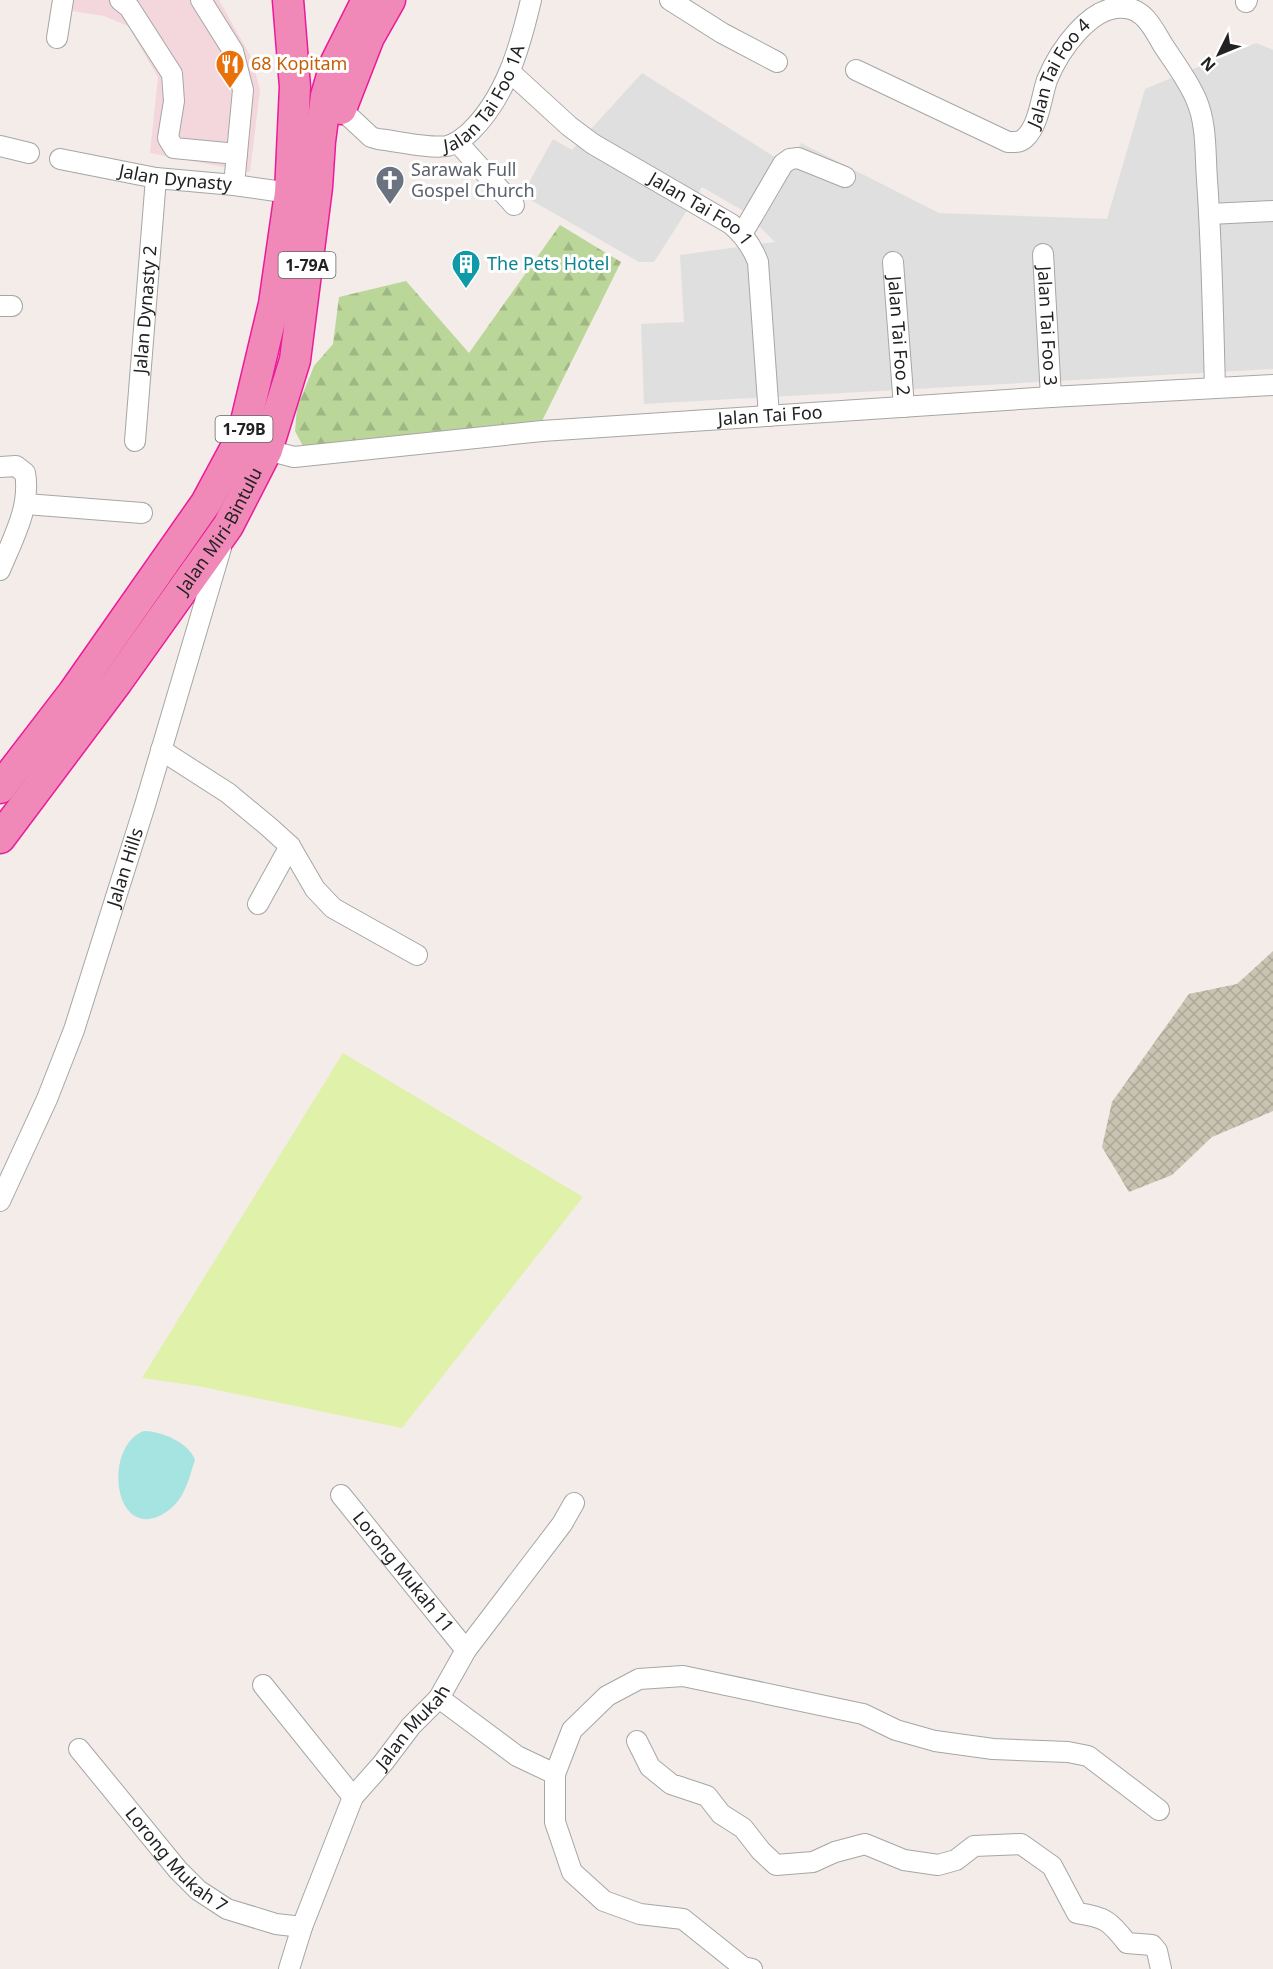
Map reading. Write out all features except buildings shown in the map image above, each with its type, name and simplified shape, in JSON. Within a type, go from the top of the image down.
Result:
[{"type":"highway","points":[[274,0],[292,50]]},
{"type":"highway","name":"Jalan Miri-Bintulu","points":[[0,838],[117,682],[228,526],[267,450],[295,360],[304,190],[288,0]]},
{"type":"highway","name":"Jalan Miri-Bintulu","points":[[0,788],[73,693],[206,503],[243,434],[274,304],[304,190],[320,141],[326,96],[336,62],[367,0]]},
{"type":"highway","points":[[304,190],[327,169],[341,109],[369,37],[390,0]]},
{"type":"street","points":[[57,39],[63,0]]},
{"type":"street","points":[[120,0],[129,7],[172,74],[174,100],[168,138],[174,148],[237,154]]},
{"type":"street","points":[[201,0],[233,51],[243,90],[234,185]]},
{"type":"street","name":"Jalan Tai Foo 1A","points":[[341,109],[371,137],[429,145],[447,146],[458,143],[479,123],[510,72],[531,0]]},
{"type":"street","points":[[670,0],[722,33],[777,62]]},
{"type":"street","name":"Jalan Tai Foo 4","points":[[856,70],[969,125],[1008,142],[1019,142],[1033,127],[1048,79],[1063,50],[1098,6],[1129,8],[1142,15],[1154,30],[1196,99],[1203,122],[1209,214],[1215,388]]},
{"type":"street","name":"Jalan Tai Foo 1","points":[[510,72],[569,126],[593,144],[731,224],[753,248],[758,262],[769,416]]},
{"type":"street","points":[[458,143],[514,205]]},
{"type":"street","points":[[0,146],[29,153]]},
{"type":"street","points":[[742,234],[783,164],[790,159],[798,158],[845,177]]},
{"type":"street","name":"Jalan Dynasty","points":[[60,159],[156,178],[304,190]]},
{"type":"street","name":"Jalan Dynasty 2","points":[[135,441],[156,178]]},
{"type":"street","points":[[1209,214],[1273,211]]},
{"type":"street","name":"Jalan Tai Foo 3","points":[[1043,254],[1052,397]]},
{"type":"street","name":"Jalan Tai Foo 2","points":[[893,262],[904,407]]},
{"type":"street","name":"Jalan Tai Foo","points":[[267,450],[294,458],[542,431],[1052,397],[1273,386]]},
{"type":"street","points":[[0,467],[16,466],[25,472],[26,504],[0,570]]},
{"type":"street","points":[[26,504],[142,513]]},
{"type":"street","name":"Jalan Hills","points":[[0,1201],[47,1100],[74,1030],[228,526]]},
{"type":"street","points":[[161,750],[228,793],[290,846],[315,889],[333,908],[417,955]]},
{"type":"street","points":[[258,904],[290,846]]},
{"type":"street","name":"Lorong Mukah 11","points":[[341,1495],[466,1650]]},
{"type":"street","name":"Jalan Mukah","points":[[289,1969],[302,1927],[352,1797],[383,1763],[411,1726],[438,1698],[466,1650],[562,1524],[574,1503]]},
{"type":"street","points":[[752,1969],[743,1967],[683,1918],[640,1914],[604,1901],[572,1872],[555,1822],[555,1774],[572,1730],[608,1696],[639,1678],[683,1676],[863,1714],[896,1730],[935,1741],[993,1749],[1088,1755],[1159,1810]]},
{"type":"street","points":[[263,1686],[352,1797]]},
{"type":"street","points":[[438,1698],[517,1756],[555,1774]]},
{"type":"street","points":[[637,1741],[650,1767],[671,1784],[707,1796],[721,1814],[743,1828],[761,1851],[776,1865],[813,1862],[835,1852],[865,1844],[904,1860],[938,1865],[956,1860],[974,1846],[1021,1844],[1052,1866],[1077,1913],[1098,1916],[1113,1925],[1127,1943],[1152,1945],[1161,1969]]},
{"type":"street","name":"Lorong Mukah 7","points":[[79,1749],[178,1870],[198,1890],[227,1909],[276,1924],[302,1927]]},
{"type":"shaded area","points":[[60,0],[219,0],[251,57],[260,90],[250,172],[150,153],[158,77],[128,26],[104,16],[66,10]]},
{"type":"shaded area","points":[[1256,43],[1273,50],[1273,369],[644,404],[641,324],[684,322],[680,255],[775,242],[755,222],[801,143],[939,213],[1107,219],[1145,89]]},
{"type":"shaded area","points":[[642,73],[778,159],[747,213],[702,187],[654,262],[639,262],[522,195],[553,139],[572,150]]},
{"type":"shaded area","points":[[1273,951],[1273,1111],[1212,1137],[1172,1175],[1129,1192],[1102,1147],[1112,1102],[1189,994],[1237,984]]},
{"type":"green space","points":[[560,225],[621,262],[540,425],[304,448],[295,431],[297,408],[314,366],[333,344],[339,297],[406,281],[469,353]]},
{"type":"green space","points":[[343,1053],[583,1197],[402,1428],[198,1386],[142,1378]]},
{"type":"water","points":[[144,1431],[159,1433],[174,1439],[187,1448],[195,1460],[180,1499],[166,1512],[154,1518],[140,1518],[129,1511],[122,1499],[119,1484],[119,1467],[123,1452],[132,1439]]},
{"type":"place","name":"68 Kopitam","points":[[230,90]]},
{"type":"place","name":"Sarawak Full Gospel Church","points":[[390,206]]},
{"type":"place","name":"The Pets Hotel","points":[[466,290]]}]
